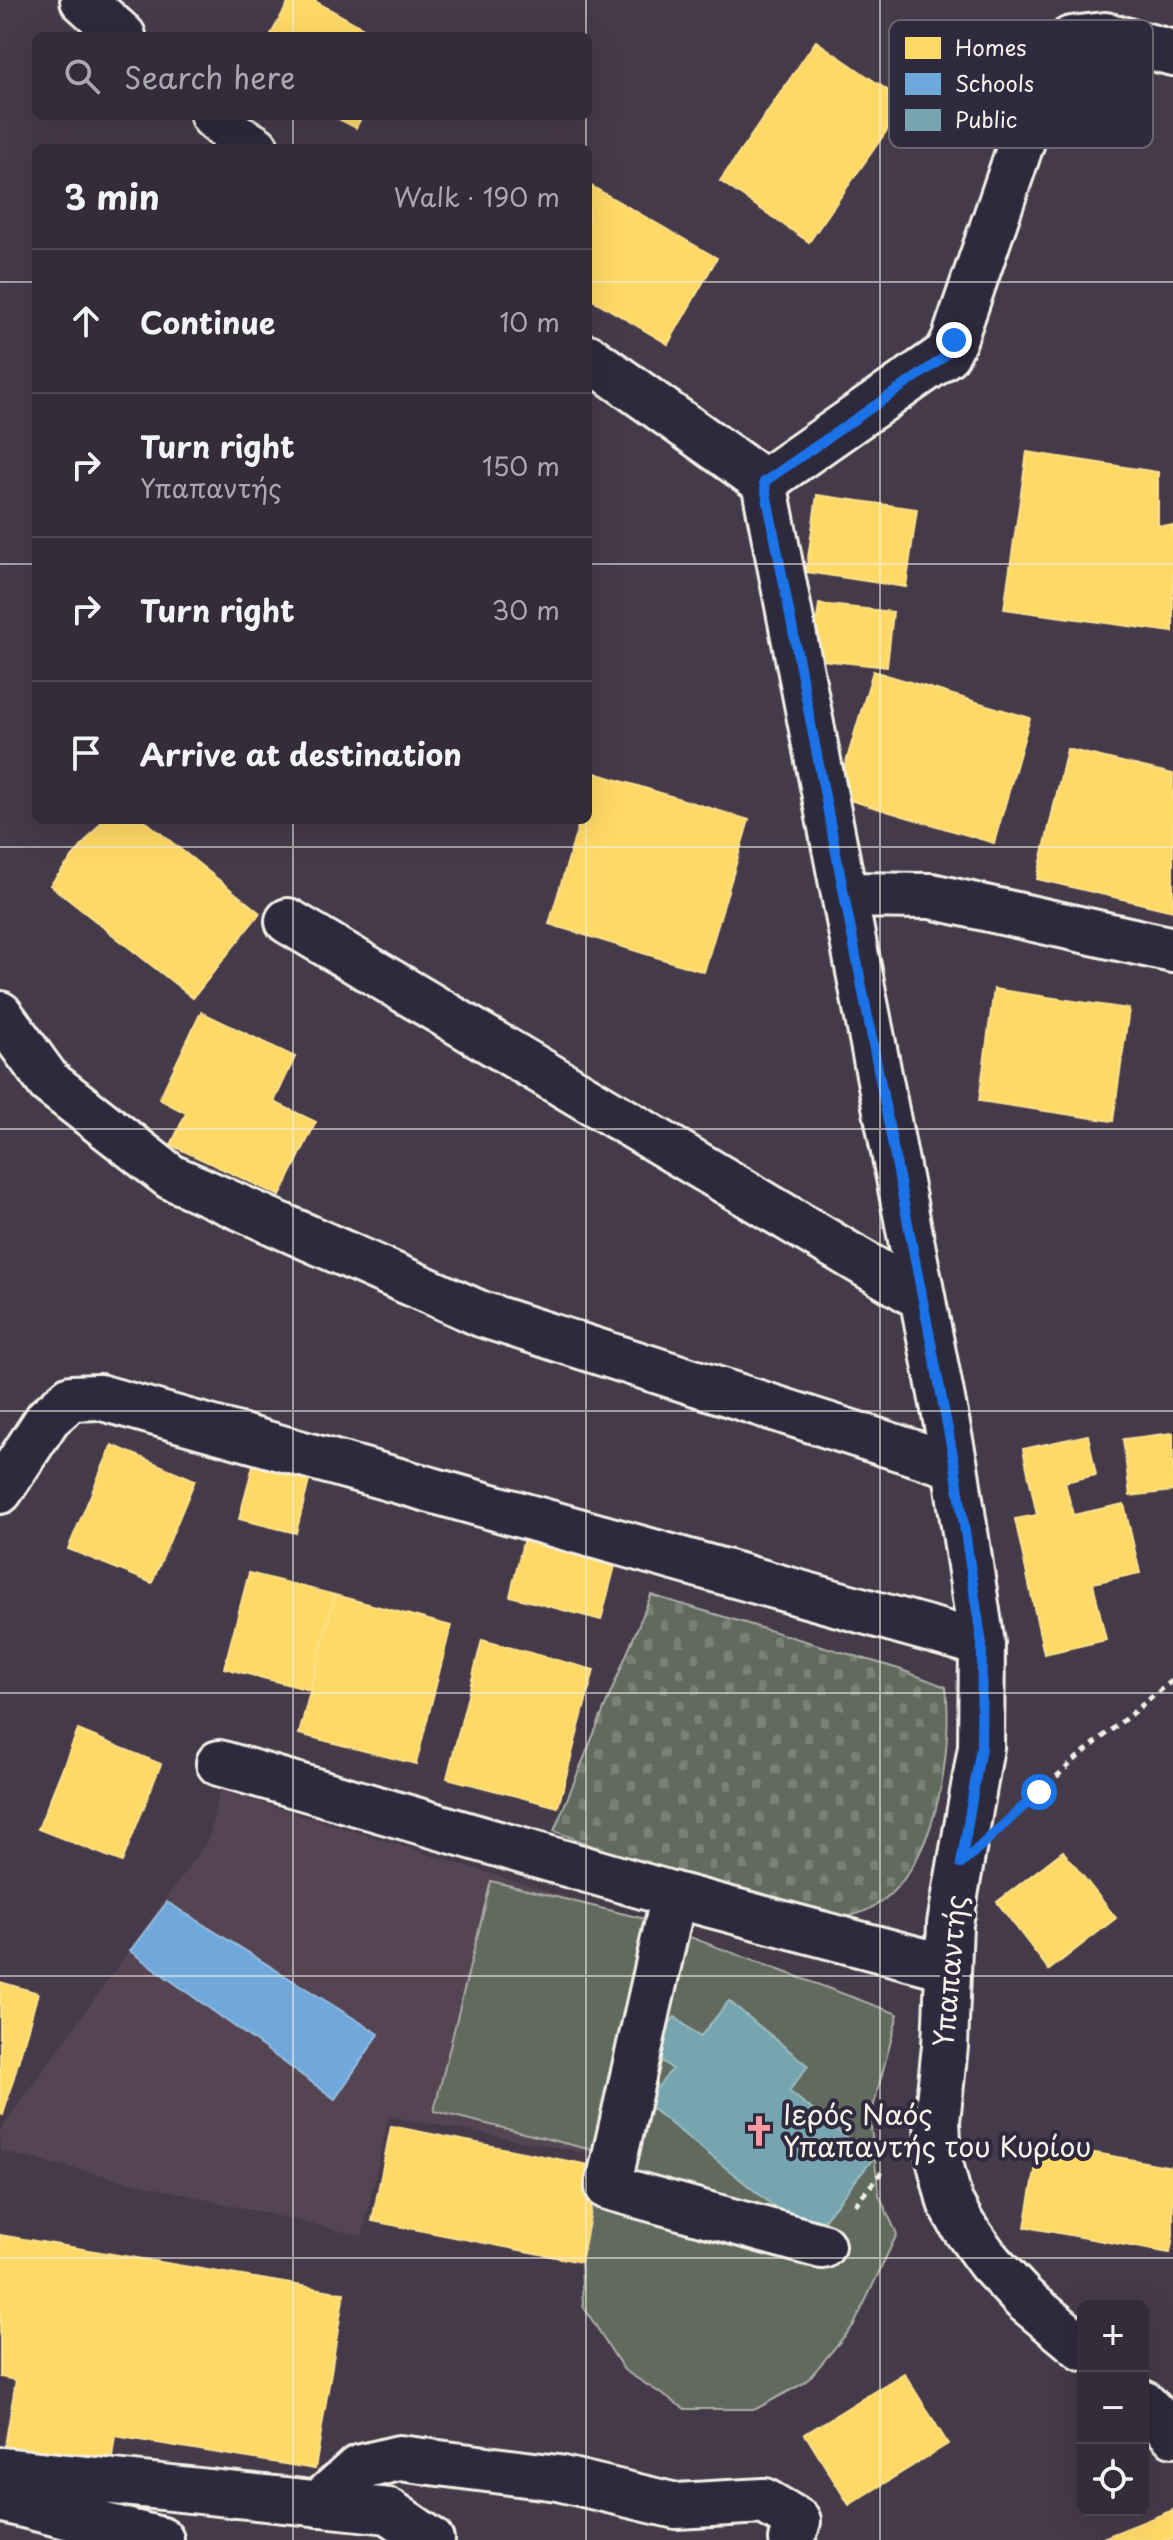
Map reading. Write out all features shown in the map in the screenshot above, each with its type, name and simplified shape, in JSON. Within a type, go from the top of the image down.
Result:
[{"type":"street","points":[[83,0],[119,32]]},
{"type":"street","points":[[1153,48],[1173,53]]},
{"type":"street","points":[[217,120],[250,144]]},
{"type":"street","points":[[592,360],[764,482],[947,354],[1020,148]]},
{"type":"street","name":"Υπαπαντής","points":[[764,482],[955,1466],[982,1644],[981,1747],[950,1924],[946,1967],[945,2046],[937,2121],[939,2159],[950,2202],[990,2263],[1024,2299],[1077,2343]]},
{"type":"street","points":[[844,895],[931,896],[1173,950]]},
{"type":"street","points":[[288,921],[922,1298]]},
{"type":"street","points":[[0,1014],[49,1082],[171,1177],[481,1314],[955,1466]]},
{"type":"street","points":[[0,1491],[48,1418],[71,1398],[99,1397],[982,1644]]},
{"type":"street","points":[[219,1763],[674,1895],[946,1967]]},
{"type":"street","points":[[674,1895],[608,2187],[822,2246]]},
{"type":"street","points":[[1149,2409],[1173,2434]]},
{"type":"street","points":[[318,2504],[358,2468],[399,2458],[558,2478],[676,2506],[764,2501],[798,2521],[792,2540]]},
{"type":"street","points":[[0,2470],[389,2511],[431,2540]]},
{"type":"street","points":[[0,2499],[161,2540]]},
{"type":"path","points":[[961,1864],[1078,1757],[1173,1680]]},
{"type":"shaded area","points":[[220,1790],[660,1926],[602,2156],[389,2116],[362,2236],[0,2151],[0,2131],[209,1838]]},
{"type":"green space","points":[[651,1595],[899,1669],[946,1687],[946,1751],[932,1823],[918,1857],[899,1885],[875,1906],[845,1917],[820,1916],[656,1870],[554,1831]]},
{"type":"green space","points":[[491,1881],[649,1920],[592,2150],[434,2111]]},
{"type":"green space","points":[[660,1926],[898,2014],[870,2119],[879,2195],[897,2234],[854,2325],[806,2382],[756,2409],[685,2409],[624,2370],[583,2306],[581,2262],[602,2156]]},
{"type":"building: Homes","points":[[290,0],[313,0],[371,32],[272,32]]},
{"type":"building: Homes","points":[[816,41],[889,91],[889,127],[809,242],[720,181]]},
{"type":"building: Homes","points":[[341,120],[360,120],[356,128]]},
{"type":"building: Homes","points":[[592,186],[717,258],[668,344],[592,299]]},
{"type":"building: Homes","points":[[1027,452],[1158,472],[1158,525],[1173,526],[1173,632],[1004,609]]},
{"type":"building: Homes","points":[[817,495],[917,509],[906,587],[806,572]]},
{"type":"building: Homes","points":[[819,604],[893,612],[887,667],[812,659]]},
{"type":"building: Homes","points":[[873,671],[1030,718],[994,843],[836,796]]},
{"type":"building: Homes","points":[[1067,749],[1173,774],[1173,911],[1037,879]]},
{"type":"building: Homes","points":[[595,773],[749,820],[704,972],[549,924],[579,824],[592,824],[592,782]]},
{"type":"building: Homes","points":[[100,824],[149,824],[260,913],[193,998],[50,885]]},
{"type":"building: Homes","points":[[994,989],[1129,1009],[1113,1121],[979,1101]]},
{"type":"building: Homes","points":[[201,1012],[295,1057],[274,1102],[316,1122],[280,1196],[171,1145],[186,1113],[159,1099]]},
{"type":"building: Homes","points":[[1173,1433],[1173,1491],[1130,1496],[1123,1439]]},
{"type":"building: Homes","points":[[1088,1435],[1096,1475],[1065,1482],[1073,1515],[1124,1504],[1140,1573],[1093,1583],[1106,1640],[1044,1654],[1015,1519],[1037,1515],[1023,1449]]},
{"type":"building: Homes","points":[[112,1445],[195,1480],[152,1583],[68,1549]]},
{"type":"building: Homes","points":[[256,1454],[312,1469],[296,1533],[239,1519]]},
{"type":"building: Homes","points":[[524,1538],[616,1562],[601,1620],[510,1596]]},
{"type":"building: Homes","points":[[249,1573],[335,1595],[310,1690],[224,1668]]},
{"type":"building: Homes","points":[[335,1595],[451,1626],[416,1764],[299,1734]]},
{"type":"building: Homes","points":[[482,1640],[594,1670],[558,1807],[447,1778]]},
{"type":"building: Homes","points":[[78,1730],[161,1764],[122,1862],[38,1829]]},
{"type":"building: Homes","points":[[1063,1851],[1116,1918],[1049,1970],[997,1902]]},
{"type":"building: Homes","points":[[0,1982],[38,1993],[3,2115],[0,2114]]},
{"type":"building: Homes","points":[[391,2126],[599,2167],[581,2262],[372,2221]]},
{"type":"building: Homes","points":[[1040,2143],[1173,2167],[1173,2236],[1170,2253],[1025,2227]]},
{"type":"building: Homes","points":[[0,2235],[344,2293],[315,2469],[115,2436],[110,2470],[4,2452],[16,2380],[0,2377]]},
{"type":"building: Homes","points":[[904,2373],[948,2444],[849,2505],[805,2434]]},
{"type":"building: Homes","points":[[1173,2510],[1173,2540],[1098,2540]]},
{"type":"building: Schools","points":[[167,1902],[379,2034],[335,2099],[130,1951]]},
{"type":"building: Public","name":"Ιερός Ναός Υπαπαντής του Κυρίου","points":[[729,2001],[808,2066],[789,2091],[873,2159],[811,2236],[645,2103],[672,2069],[648,2049],[675,2017],[700,2037]]},
{"type":"place","name":"Ιερός Ναός Υπαπαντής του Κυρίου","points":[[759,2131]]},
{"type":"route","points":[[954,340],[947,354],[935,364],[764,482],[955,1466],[982,1644],[981,1747],[961,1864],[1039,1792]]}]
